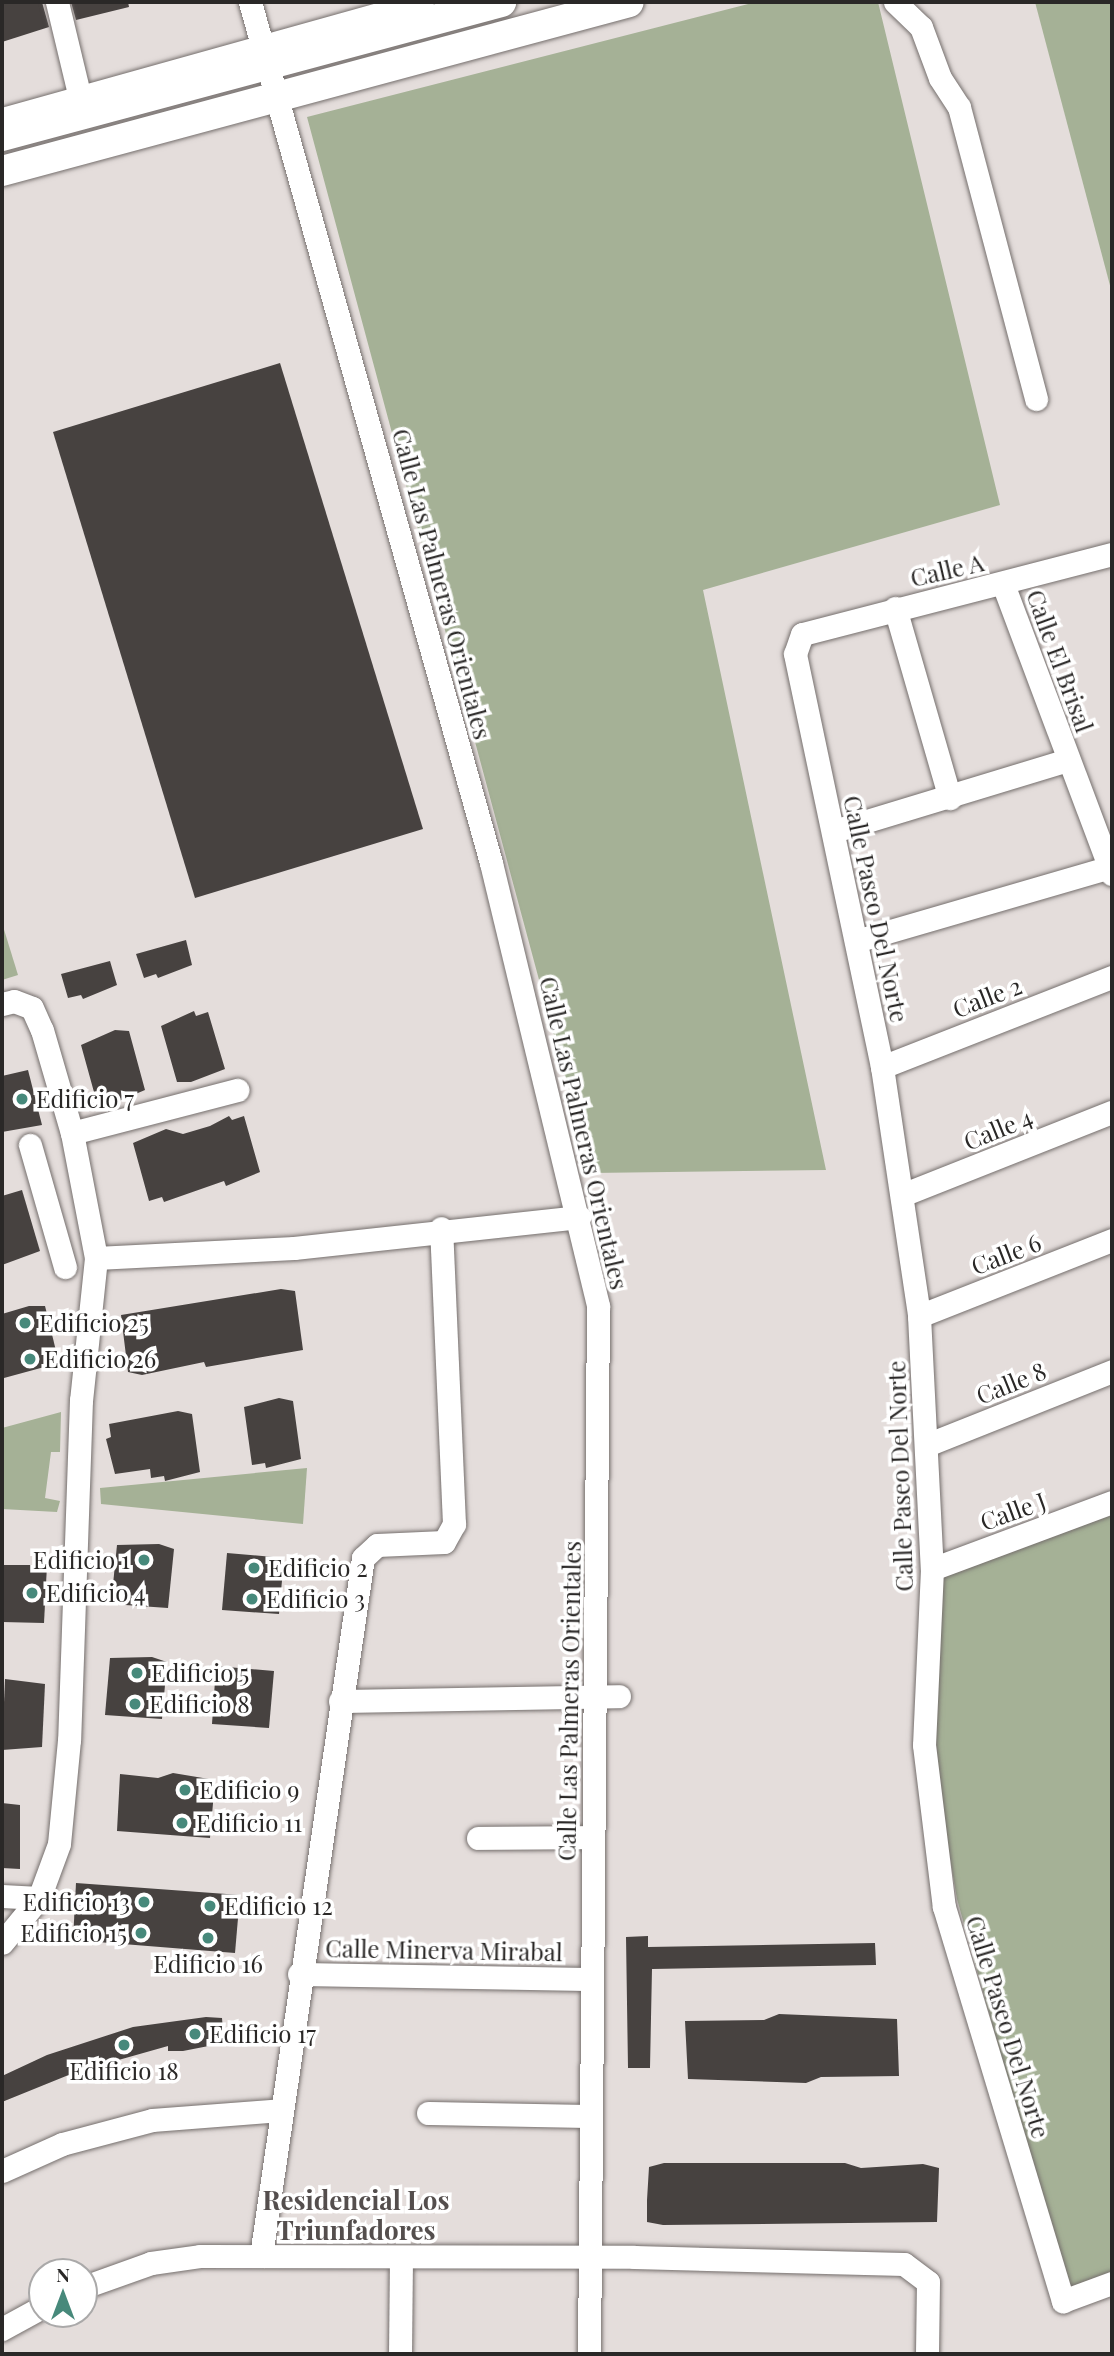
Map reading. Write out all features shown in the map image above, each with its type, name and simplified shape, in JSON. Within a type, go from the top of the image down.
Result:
[{"type":"main road","points":[[2,136],[264,55],[501,2]]},
{"type":"main road","points":[[2,171],[629,2]]},
{"type":"street","points":[[57,2],[80,98]]},
{"type":"street","name":"Calle Las Palmeras Orientales","points":[[250,2],[491,863],[579,1217],[598,1306],[608,1696],[593,1837],[589,1979],[589,2354]]},
{"type":"street","points":[[2,119],[264,55],[422,2]]},
{"type":"street","points":[[895,2],[920,27],[940,78],[959,107],[1036,398]]},
{"type":"street","name":"Calle A","points":[[796,642],[802,634],[895,608],[1003,584],[1112,554]]},
{"type":"street","name":"Calle El Brisal","points":[[1003,584],[1111,870]]},
{"type":"street","points":[[895,608],[950,798]]},
{"type":"street","name":"Calle Paseo Del Norte","points":[[796,642],[882,1067],[919,1316],[929,1444],[932,1569],[924,1745],[944,1907],[1063,2301],[1112,2283]]},
{"type":"street","points":[[834,831],[950,798],[1068,760]]},
{"type":"street","points":[[856,941],[1111,870]]},
{"type":"street","name":"Calle 2","points":[[882,1067],[1112,977]]},
{"type":"street","points":[[2,1004],[14,1000],[32,1007],[72,1133],[96,1258],[81,1400],[69,1740],[59,1844],[39,1898],[2,1943]]},
{"type":"street","points":[[72,1133],[237,1090]]},
{"type":"street","name":"Calle 4","points":[[902,1195],[1112,1112]]},
{"type":"street","points":[[30,1145],[65,1267]]},
{"type":"street","points":[[96,1258],[294,1248],[441,1228],[579,1217]]},
{"type":"street","points":[[261,2256],[299,1974],[363,1558],[377,1545],[444,1542],[452,1536],[441,1228]]},
{"type":"street","name":"Calle 6","points":[[919,1316],[1112,1240]]},
{"type":"street","name":"Calle 8","points":[[929,1444],[1112,1371]]},
{"type":"street","name":"Calle J","points":[[932,1569],[1112,1502]]},
{"type":"street","points":[[340,1701],[608,1696]]},
{"type":"street","points":[[478,1838],[593,1837]]},
{"type":"street","points":[[2,1896],[39,1898]]},
{"type":"street","name":"Calle Minerva Mirabal","points":[[299,1974],[589,1979]]},
{"type":"street","points":[[2,2171],[62,2144],[152,2119],[281,2110]]},
{"type":"street","points":[[428,2113],[589,2116]]},
{"type":"street","points":[[98,2282],[151,2263],[261,2256],[401,2259],[634,2257],[904,2264],[928,2282],[927,2354]]},
{"type":"street","points":[[401,2259],[401,2354]]},
{"type":"street","points":[[2,2329],[28,2315]]},
{"type":"green space","points":[[756,2],[878,2],[1000,505],[703,590],[826,1170],[591,1173],[307,117]]},
{"type":"green space","points":[[1035,2],[1112,2],[1112,293]]},
{"type":"green space","points":[[2,923],[18,975],[2,980]]},
{"type":"green space","points":[[61,1412],[60,1452],[51,1452],[45,1498],[60,1501],[57,1512],[2,1509],[2,1428]]},
{"type":"green space","points":[[307,1468],[303,1524],[101,1504],[100,1488]]},
{"type":"green space","points":[[1112,1512],[1112,2273],[1067,2291],[957,1899],[941,1805],[936,1741],[940,1576]]},
{"type":"building","points":[[2,2],[42,2],[49,27],[2,42]]},
{"type":"building","points":[[71,2],[128,2],[129,7],[76,20]]},
{"type":"building","points":[[280,363],[423,829],[195,898],[53,432]]},
{"type":"building","points":[[186,940],[192,965],[158,978],[156,974],[144,978],[136,954]]},
{"type":"building","points":[[110,961],[117,985],[83,999],[81,995],[68,998],[61,974]]},
{"type":"building","points":[[194,1011],[196,1016],[208,1012],[225,1069],[191,1082],[177,1082],[161,1026]]},
{"type":"building","points":[[115,1030],[129,1031],[145,1090],[112,1104],[109,1099],[97,1103],[81,1045]]},
{"type":"building","name":"Edificio 7","points":[[28,1070],[42,1125],[2,1132],[2,1076]]},
{"type":"building","points":[[229,1116],[232,1120],[244,1116],[260,1172],[226,1186],[224,1181],[164,1202],[162,1197],[149,1201],[133,1143],[166,1129],[183,1134],[210,1126]]},
{"type":"building","points":[[22,1190],[40,1251],[2,1265],[2,1196]]},
{"type":"building","points":[[281,1289],[295,1291],[303,1350],[206,1367],[204,1362],[142,1375],[128,1372],[121,1315]]},
{"type":"building","points":[[29,1306],[45,1306],[59,1363],[4,1378],[2,1314]]},
{"type":"building","points":[[279,1398],[293,1401],[301,1459],[266,1468],[265,1463],[252,1465],[244,1407]]},
{"type":"building","points":[[178,1411],[192,1414],[200,1472],[165,1481],[164,1476],[151,1478],[150,1469],[115,1474],[106,1439],[111,1437],[109,1424]]},
{"type":"building","points":[[159,1544],[174,1549],[168,1608],[111,1604],[117,1545]]},
{"type":"building","points":[[227,1553],[284,1558],[279,1614],[222,1610]]},
{"type":"building","points":[[2,1565],[47,1565],[44,1623],[2,1622]]},
{"type":"building","points":[[152,1657],[167,1662],[162,1719],[105,1715],[110,1658]]},
{"type":"building","points":[[216,1666],[274,1671],[269,1728],[212,1724]]},
{"type":"building","points":[[5,1679],[45,1684],[42,1747],[2,1750]]},
{"type":"building","points":[[173,1773],[215,1780],[210,1838],[117,1831],[120,1774],[158,1778]]},
{"type":"building","points":[[2,1803],[20,1805],[20,1869],[2,1868]]},
{"type":"building","points":[[76,1883],[240,1895],[235,1953],[73,1940]]},
{"type":"building","points":[[648,1936],[648,1947],[875,1943],[876,1965],[652,1969],[650,2068],[628,2068],[626,1937]]},
{"type":"building","points":[[779,2014],[897,2019],[899,2076],[821,2077],[806,2083],[688,2079],[685,2021],[764,2020]]},
{"type":"building","points":[[206,2017],[222,2018],[224,2043],[183,2051],[168,2051],[168,2046],[76,2072],[2,2102],[2,2076],[47,2055],[133,2027]]},
{"type":"building","points":[[664,2163],[845,2163],[861,2168],[923,2164],[939,2168],[937,2222],[663,2225],[647,2222],[649,2167]]},
{"type":"place","name":"Edificio 7","points":[[22,1099]]},
{"type":"place","name":"Edificio 25","points":[[25,1323]]},
{"type":"place","name":"Edificio 26","points":[[30,1359]]},
{"type":"place","name":"Edificio 1","points":[[144,1560]]},
{"type":"place","name":"Edificio 2","points":[[254,1568]]},
{"type":"place","name":"Edificio 4","points":[[32,1593]]},
{"type":"place","name":"Edificio 3","points":[[252,1599]]},
{"type":"place","name":"Edificio 5","points":[[137,1673]]},
{"type":"place","name":"Edificio 8","points":[[135,1704]]},
{"type":"place","name":"Edificio 9","points":[[185,1790]]},
{"type":"place","name":"Edificio 11","points":[[182,1823]]},
{"type":"place","name":"Edificio 13","points":[[144,1902]]},
{"type":"place","name":"Edificio 12","points":[[210,1906]]},
{"type":"place","name":"Edificio 15","points":[[141,1933]]},
{"type":"place","name":"Edificio 16","points":[[208,1938]]},
{"type":"place","name":"Edificio 17","points":[[195,2034]]},
{"type":"place","name":"Edificio 18","points":[[124,2045]]},
{"type":"district","name":"Residencial Los Triunfadores","points":[[356,2215]]}]
